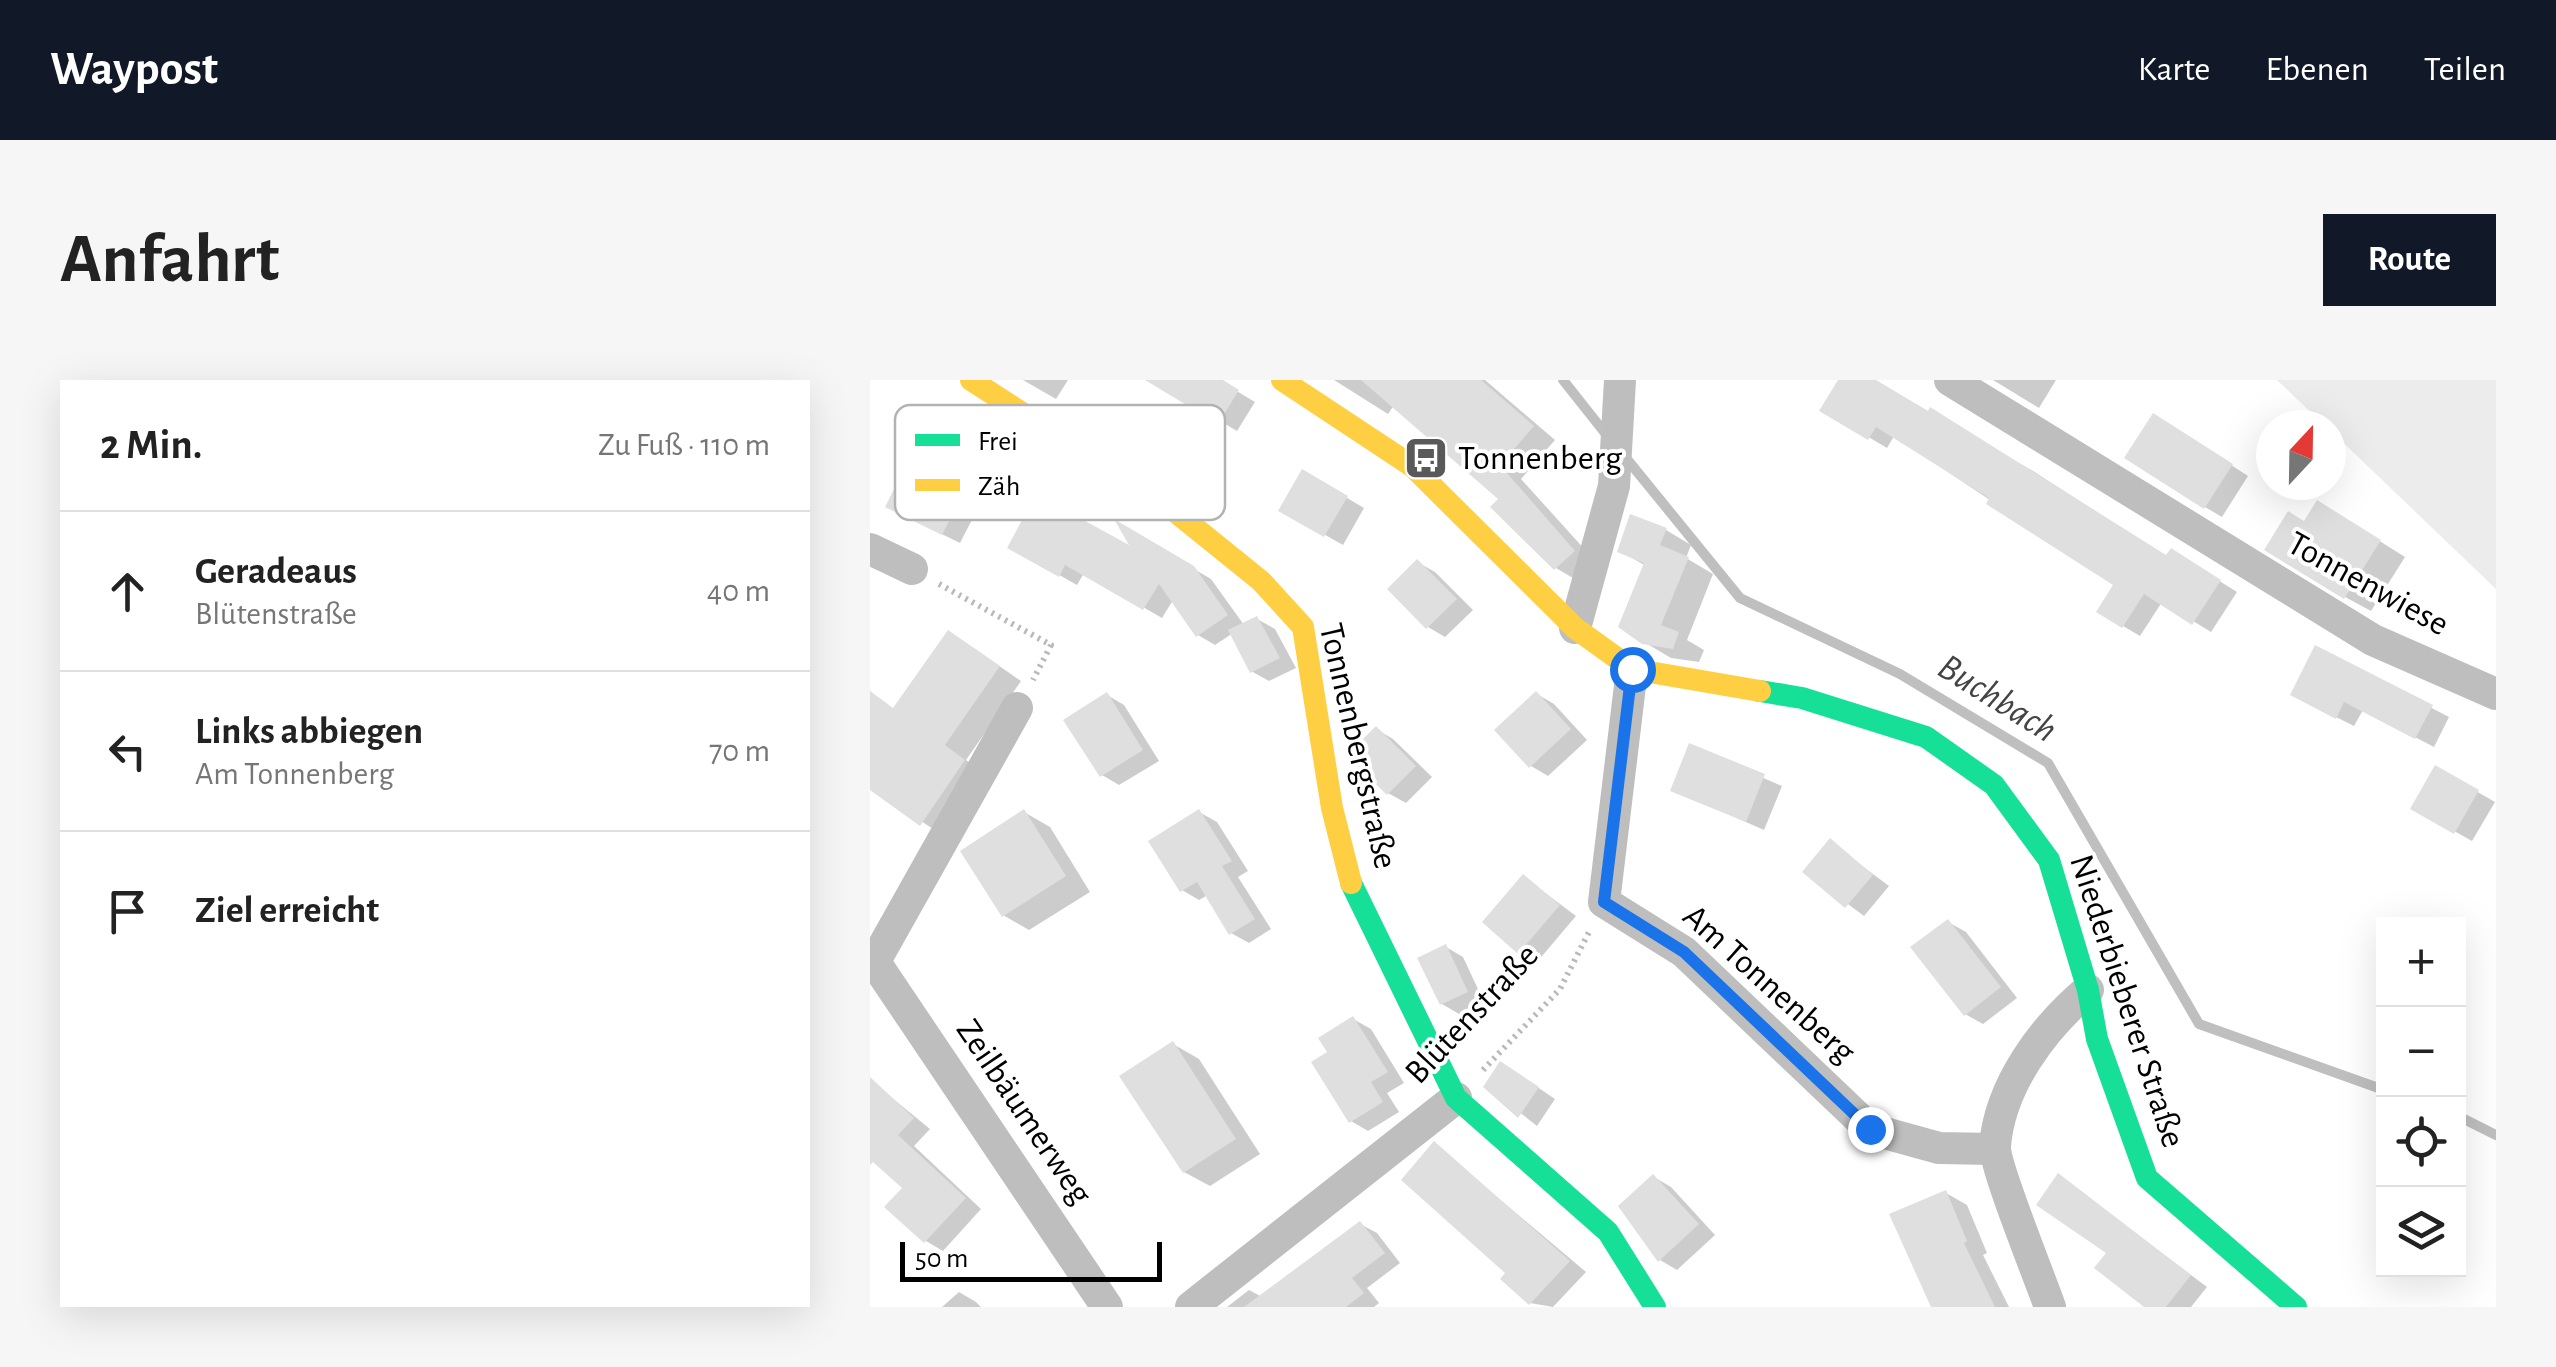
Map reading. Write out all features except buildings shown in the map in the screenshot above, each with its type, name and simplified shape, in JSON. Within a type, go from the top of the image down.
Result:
[{"type":"street","name":"Tonnenbergstraße","points":[[971,380],[1010,405]]},
{"type":"street","name":"Niederbieberer Straße","points":[[1282,380],[1412,466],[1575,628],[1632,669],[1802,698],[1926,737],[1994,785],[2049,860],[2088,990],[2097,1039],[2148,1178],[2296,1307]]},
{"type":"street","points":[[1575,628],[1614,486],[1620,380]]},
{"type":"street","name":"Tonnenwiese","points":[[1950,380],[2373,640],[2496,694]]},
{"type":"street","name":"Tonnenbergstraße","points":[[1185,520],[1261,581],[1303,627],[1332,808],[1350,882],[1456,1098],[1608,1232],[1645,1302]]},
{"type":"street","points":[[870,549],[912,569]]},
{"type":"street","points":[[1604,902],[1632,669]]},
{"type":"street","name":"Zeilbäumerweg","points":[[1018,708],[872,958],[1107,1307]]},
{"type":"street","name":"Am Tonnenberg","points":[[1604,902],[1684,952],[1870,1129],[1940,1148],[1994,1148]]},
{"type":"street","points":[[2050,1307],[1994,1148],[2015,1078],[2057,1017],[2088,990]]},
{"type":"street","name":"Blütenstraße","points":[[1192,1307],[1456,1098]]},
{"type":"path","points":[[912,569],[1052,644],[1018,708]]},
{"type":"path","name":"Blütenstraße","points":[[1456,1098],[1560,989],[1604,902]]},
{"type":"shaded area","points":[[2277,380],[2496,380],[2496,589],[2346,445],[2346,410],[2308,410]]},
{"type":"waterway","name":"Buchbach","points":[[1563,380],[1609,438]]},
{"type":"waterway","name":"Buchbach","points":[[1626,458],[1740,598],[1900,674],[2048,763],[2199,1024],[2376,1087]]},
{"type":"waterway","name":"Buchbach","points":[[2466,1120],[2496,1135]]},
{"type":"traffic: fast","points":[[1760,691],[1802,698],[1926,737],[1994,785],[2049,860],[2088,990],[2097,1039],[2147,1178],[2296,1307]]},
{"type":"traffic: fast","points":[[1351,883],[1456,1098],[1608,1232],[1655,1307]]},
{"type":"traffic: slow","points":[[971,380],[1010,405]]},
{"type":"traffic: slow","points":[[1282,380],[1412,466],[1575,628],[1632,669],[1760,691]]},
{"type":"traffic: slow","points":[[1185,520],[1261,581],[1303,627],[1332,808],[1351,883]]},
{"type":"place","name":"Tonnenberg","points":[[1426,458]]},
{"type":"route","points":[[1632,669],[1604,902],[1684,952],[1870,1129]]}]
